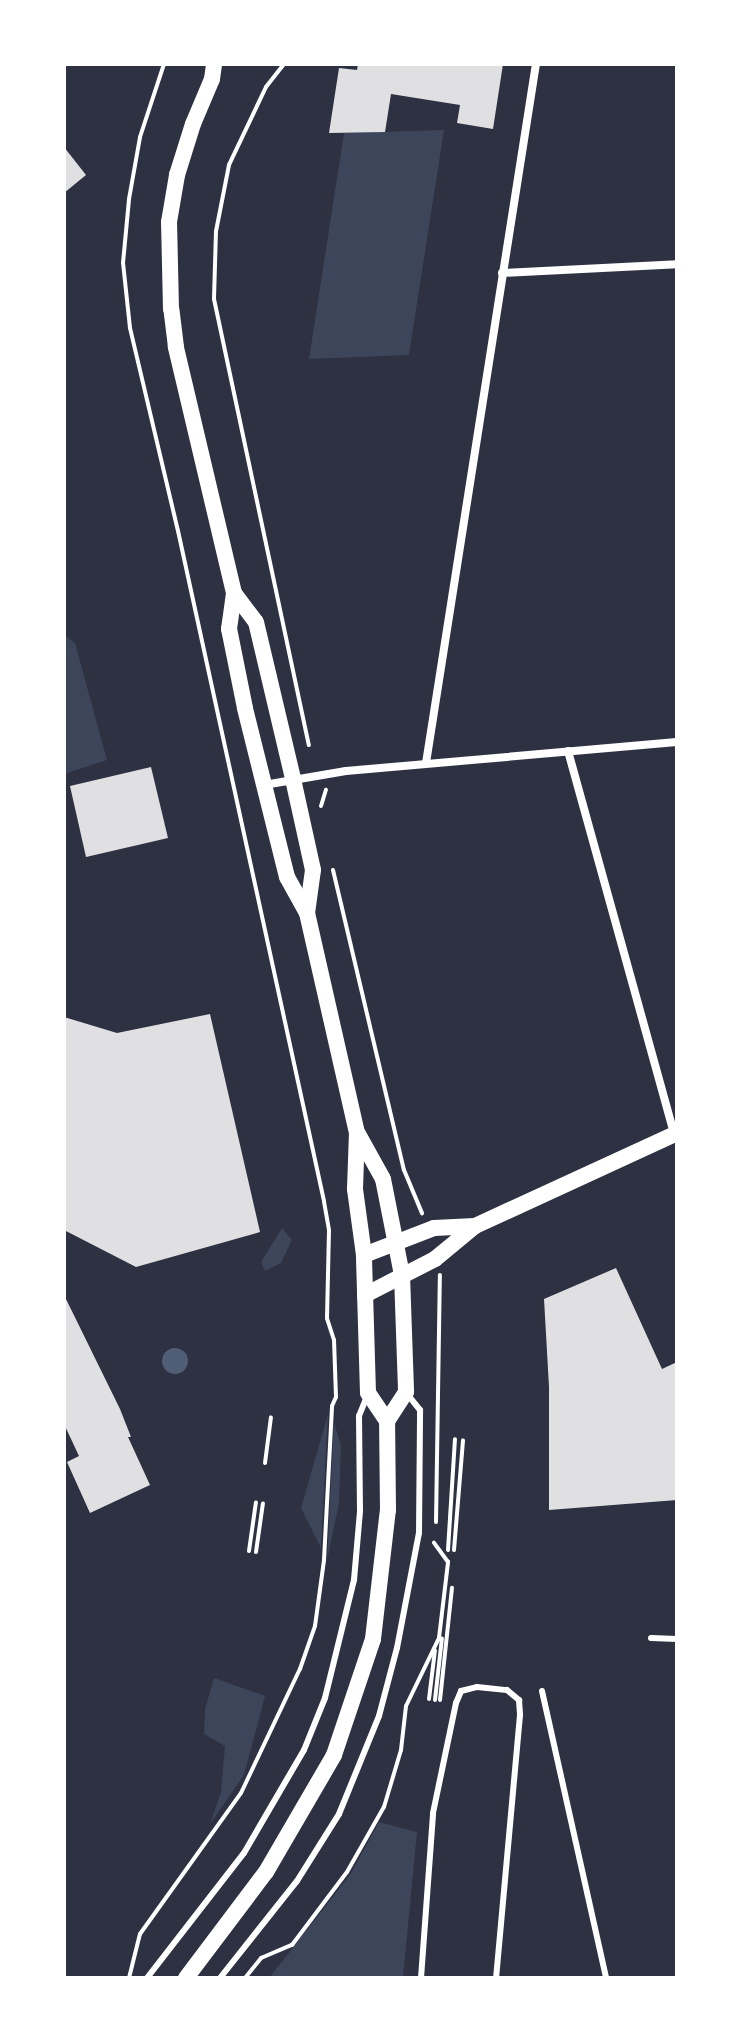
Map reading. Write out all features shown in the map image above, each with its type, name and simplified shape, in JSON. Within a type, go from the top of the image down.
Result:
[{"type":"main road","points":[[186,1978],[291,1833],[334,1755],[373,1639],[382,1584],[388,1510],[387,1421],[368,1393],[364,1255],[355,1189],[357,1133],[307,913],[287,877],[263,785],[229,629],[234,593],[176,347],[169,269],[169,222],[177,175],[213,72],[229,64]]},
{"type":"main road","points":[[234,593],[256,622],[293,779],[313,870],[307,913]]},
{"type":"main road","points":[[357,1133],[383,1179],[402,1275],[406,1392],[387,1421]]},
{"type":"main road","points":[[365,1295],[435,1259],[475,1226],[676,1134]]},
{"type":"main road","points":[[364,1255],[434,1228],[475,1226]]},
{"type":"street","points":[[426,763],[536,64]]},
{"type":"street","points":[[502,273],[677,264]]},
{"type":"street","points":[[263,785],[426,763],[677,742]]},
{"type":"street","points":[[568,751],[676,1134]]},
{"type":"lane","points":[[220,1978],[297,1881],[339,1814],[379,1716],[395,1659],[419,1533],[420,1410],[406,1392]]},
{"type":"lane","points":[[147,1978],[244,1853],[304,1750],[325,1698],[354,1580],[360,1511],[359,1416],[368,1393]]},
{"type":"lane","points":[[651,1638],[677,1639]]},
{"type":"lane","points":[[421,1978],[433,1813],[456,1703],[461,1691],[477,1687],[507,1690],[519,1700],[520,1715],[496,1978]]},
{"type":"lane","points":[[542,1691],[606,1978]]},
{"type":"path","points":[[129,1978],[140,1934],[189,1870],[250,1778],[310,1641],[324,1560],[332,1406],[336,1397],[334,1340],[327,1318],[329,1230],[324,1201],[182,546],[130,328],[123,263],[129,199],[140,137],[164,64]]},
{"type":"path","points":[[284,64],[266,87],[229,165],[216,231],[214,299],[309,745]]},
{"type":"path","points":[[320,807],[326,790]]},
{"type":"path","points":[[332,865],[404,1170],[425,1221]]},
{"type":"path","points":[[265,1463],[271,1417]]},
{"type":"path","points":[[455,1439],[451,1550],[463,1440]]},
{"type":"path","points":[[249,1551],[256,1502]]},
{"type":"path","points":[[256,1552],[263,1503]]},
{"type":"path","points":[[435,1700],[447,1588],[435,1700]]},
{"type":"shaded area","points":[[444,130],[409,355],[309,359],[344,133]]},
{"type":"shaded area","points":[[64,635],[75,643],[107,760],[64,774]]},
{"type":"shaded area","points":[[282,1228],[292,1240],[281,1263],[265,1271],[261,1262]]},
{"type":"shaded area","points":[[175,1348],[184,1352],[188,1361],[184,1370],[175,1374],[166,1370],[162,1361],[166,1352]]},
{"type":"shaded area","points":[[328,1414],[321,1548],[301,1508]]},
{"type":"shaded area","points":[[334,1423],[341,1445],[339,1503],[327,1561]]},
{"type":"shaded area","points":[[214,1678],[265,1696],[244,1775],[210,1824],[221,1792],[225,1746],[204,1734],[205,1709]]},
{"type":"shaded area","points":[[379,1822],[417,1832],[403,1978],[269,1978],[350,1875]]},
{"type":"building","points":[[358,64],[503,64],[493,129],[457,123],[460,105],[391,94],[385,132],[329,133],[339,68],[357,70]]},
{"type":"building","points":[[64,147],[86,175],[64,193]]},
{"type":"building","points":[[151,767],[168,838],[86,857],[70,786]]},
{"type":"building","points":[[210,1014],[260,1232],[136,1267],[64,1230],[64,1017],[117,1033]]},
{"type":"building","points":[[616,1268],[662,1369],[677,1362],[677,1500],[549,1510],[549,1387],[544,1299]]},
{"type":"building","points":[[64,1295],[120,1409],[131,1437],[128,1437],[150,1485],[90,1513],[67,1462],[79,1456],[64,1424]]}]
